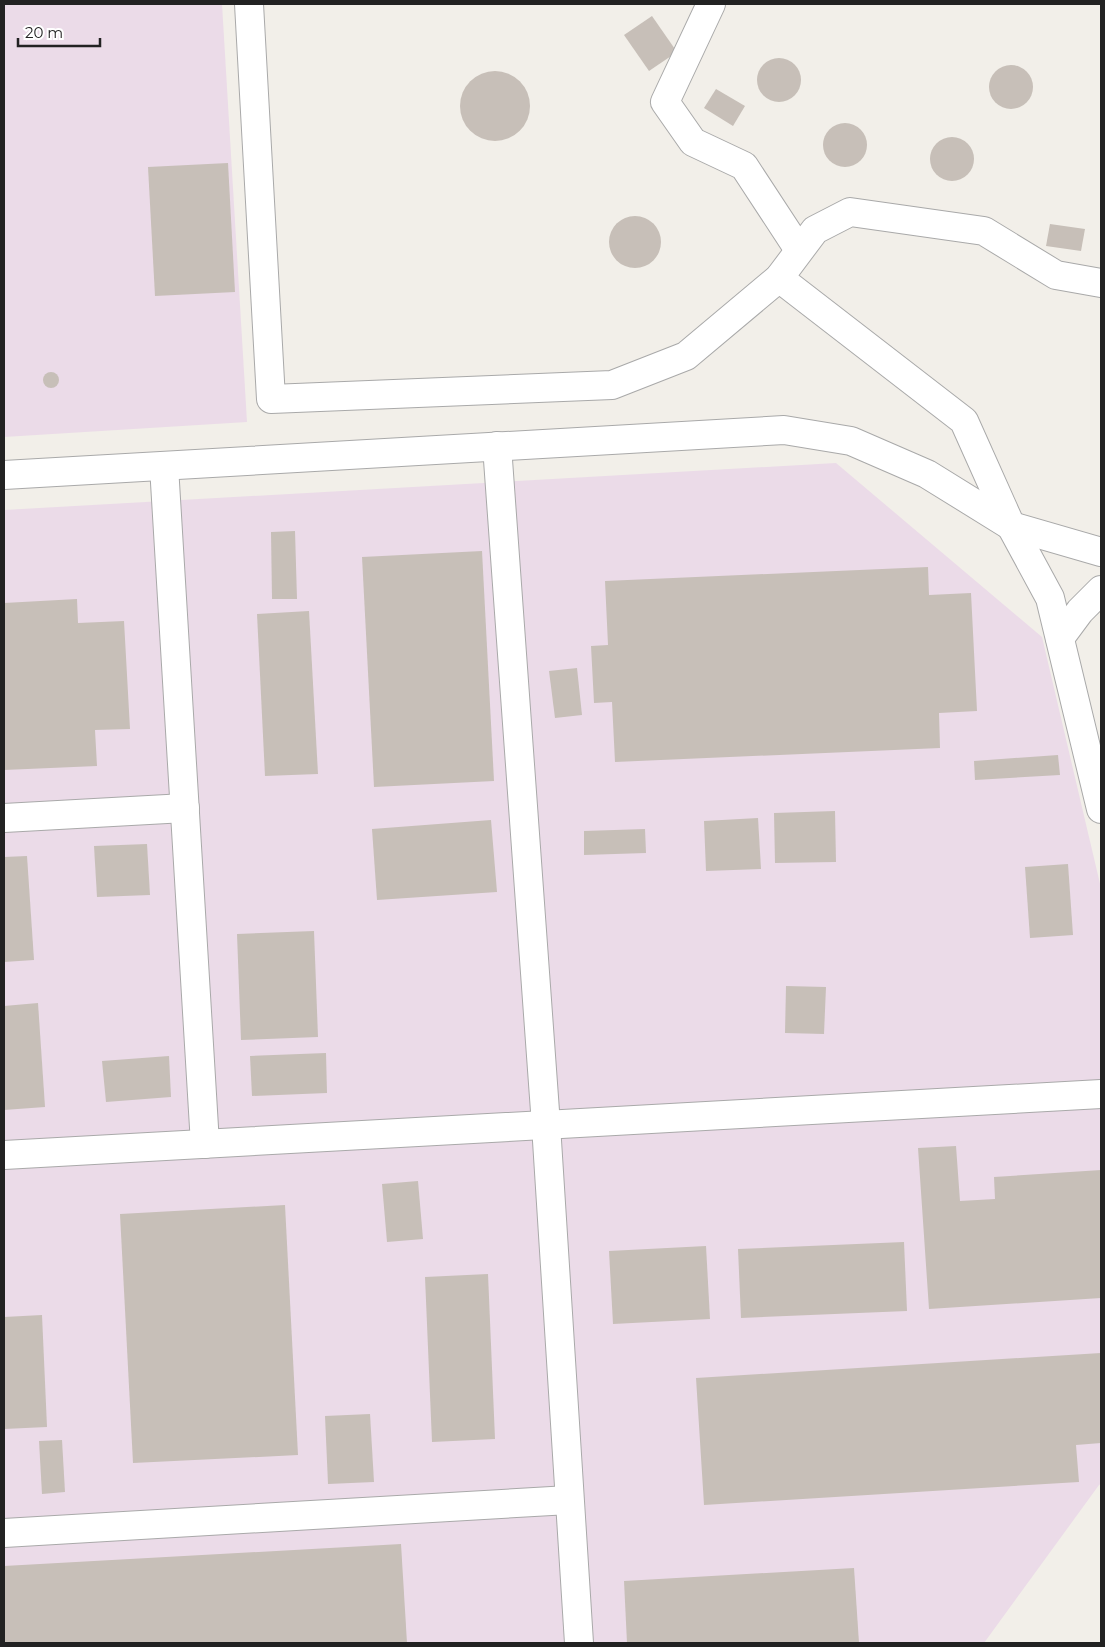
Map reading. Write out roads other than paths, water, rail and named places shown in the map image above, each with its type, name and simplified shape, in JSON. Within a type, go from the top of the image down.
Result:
[{"type":"street","points":[[249,4],[270,399],[612,385],[686,356],[779,278],[815,230],[850,212],[984,231],[1056,275],[1101,282]]},
{"type":"street","points":[[711,4],[665,102],[693,142],[744,166],[799,250]]},
{"type":"street","points":[[779,278],[964,421],[1011,526],[1050,598],[1101,809]]},
{"type":"street","points":[[4,475],[784,430],[851,442],[928,474],[1011,526],[1101,552]]},
{"type":"street","points":[[497,446],[546,1125],[579,1643]]},
{"type":"street","points":[[164,466],[205,1144]]},
{"type":"street","points":[[1060,638],[1080,611],[1101,590]]},
{"type":"street","points":[[4,818],[185,808]]},
{"type":"street","points":[[4,1156],[1101,1094]]},
{"type":"street","points":[[4,1532],[570,1500]]}]
